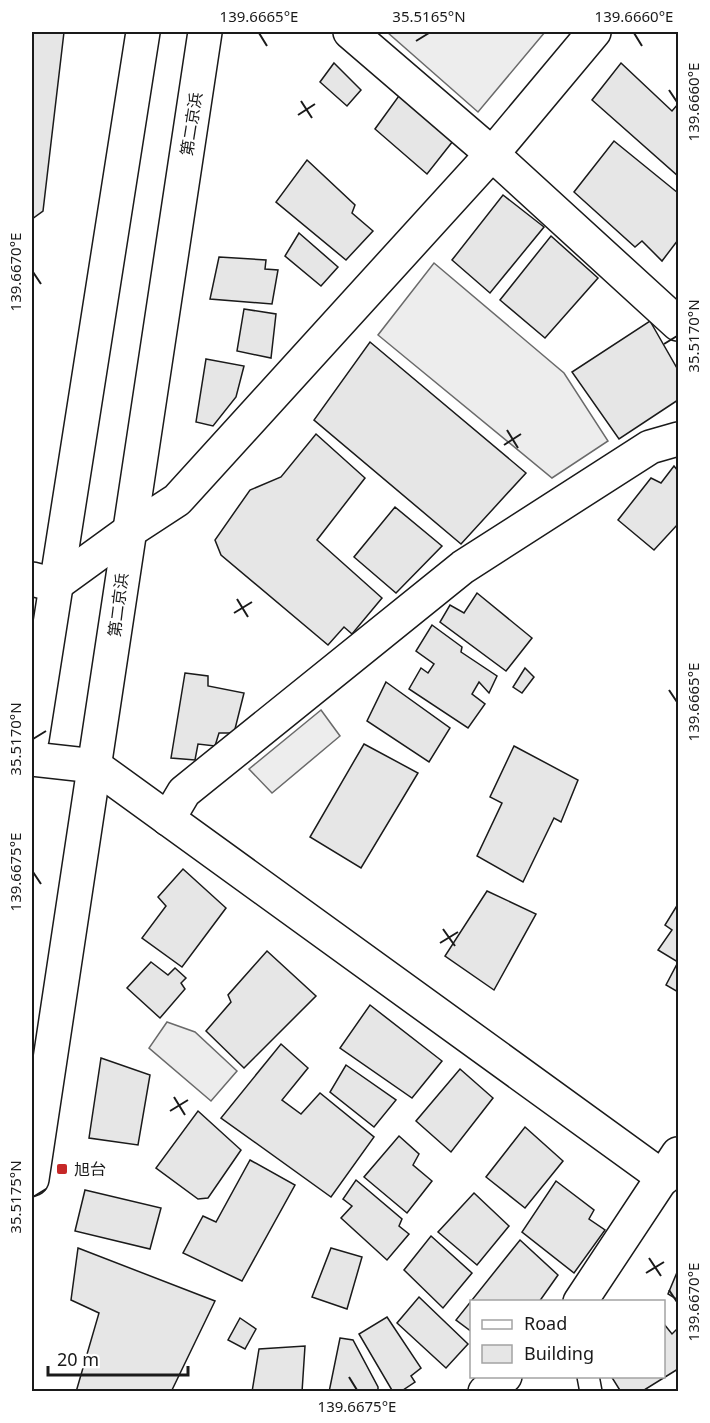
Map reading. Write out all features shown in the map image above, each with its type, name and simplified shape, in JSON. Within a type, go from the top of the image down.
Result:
[{"type":"main road","points":[[32,739],[43,582],[143,32]]},
{"type":"main road","name":"第二京浜","points":[[32,1179],[205,32]]},
{"type":"main road","points":[[350,32],[492,154],[678,324]]},
{"type":"main road","points":[[43,582],[177,500],[492,154],[594,32]]},
{"type":"main road","points":[[168,819],[184,792],[463,567],[650,447],[678,439]]},
{"type":"main road","points":[[32,759],[95,766],[168,819],[671,1166],[581,1300]]},
{"type":"main road","points":[[485,1392],[504,1378]]},
{"type":"shaded area","points":[[387,32],[545,32],[478,112]]},
{"type":"shaded area","points":[[434,263],[564,373],[608,441],[552,478],[378,335]]},
{"type":"shaded area","points":[[321,710],[340,736],[272,793],[249,769]]},
{"type":"shaded area","points":[[167,1022],[195,1032],[237,1071],[211,1101],[149,1048]]},
{"type":"building","points":[[32,32],[64,32],[43,211],[32,219]]},
{"type":"building","points":[[334,63],[361,90],[347,106],[320,82]]},
{"type":"building","points":[[621,63],[672,111],[678,104],[678,176],[592,100]]},
{"type":"building","points":[[401,93],[453,141],[427,174],[375,129]]},
{"type":"building","points":[[614,141],[678,193],[678,240],[662,261],[642,241],[635,247],[574,192]]},
{"type":"building","points":[[307,160],[355,205],[352,213],[373,231],[346,260],[276,202]]},
{"type":"building","points":[[503,195],[544,227],[490,293],[452,260]]},
{"type":"building","points":[[299,233],[338,267],[321,286],[285,256]]},
{"type":"building","points":[[551,236],[598,278],[545,338],[500,300]]},
{"type":"building","points":[[219,257],[266,260],[265,269],[278,270],[272,304],[210,299]]},
{"type":"building","points":[[244,309],[276,314],[271,358],[237,351]]},
{"type":"building","points":[[650,321],[678,370],[678,400],[619,439],[572,372]]},
{"type":"building","points":[[370,342],[526,473],[461,544],[314,420]]},
{"type":"building","points":[[206,359],[244,366],[236,397],[213,426],[196,422]]},
{"type":"building","points":[[316,434],[365,478],[317,540],[382,598],[352,634],[344,627],[328,645],[221,555],[215,540],[250,490],[281,477]]},
{"type":"building","points":[[674,466],[678,471],[678,524],[654,550],[618,520],[651,478],[661,483]]},
{"type":"building","points":[[395,507],[442,546],[396,593],[354,557]]},
{"type":"building","points":[[477,593],[532,638],[506,671],[440,622],[450,605],[464,613]]},
{"type":"building","points":[[432,625],[462,647],[461,652],[497,676],[489,693],[479,682],[472,694],[485,704],[468,728],[409,689],[421,668],[428,673],[434,664],[416,651]]},
{"type":"building","points":[[525,668],[534,677],[522,693],[513,687]]},
{"type":"building","points":[[185,673],[208,676],[208,686],[244,693],[234,733],[219,733],[215,746],[198,744],[195,760],[171,758]]},
{"type":"building","points":[[386,682],[450,728],[429,762],[367,721]]},
{"type":"building","points":[[364,744],[418,773],[361,868],[310,837]]},
{"type":"building","points":[[514,746],[578,780],[561,822],[554,818],[523,882],[477,856],[502,803],[490,797]]},
{"type":"building","points":[[183,869],[226,908],[182,967],[142,938],[166,906],[158,897]]},
{"type":"building","points":[[487,891],[536,914],[494,990],[445,956]]},
{"type":"building","points":[[678,904],[678,962],[658,950],[672,930],[665,925]]},
{"type":"building","points":[[267,951],[316,996],[244,1068],[206,1031],[231,1002],[228,995]]},
{"type":"building","points":[[151,962],[168,975],[175,968],[186,978],[181,983],[185,989],[160,1018],[127,988]]},
{"type":"building","points":[[678,962],[678,992],[666,985]]},
{"type":"building","points":[[370,1005],[442,1061],[412,1098],[340,1048]]},
{"type":"building","points":[[281,1044],[308,1068],[282,1100],[301,1114],[320,1093],[374,1137],[331,1197],[221,1118]]},
{"type":"building","points":[[101,1058],[150,1075],[138,1145],[89,1138]]},
{"type":"building","points":[[346,1065],[396,1100],[374,1127],[330,1092]]},
{"type":"building","points":[[460,1069],[493,1098],[451,1152],[416,1121]]},
{"type":"building","points":[[198,1111],[241,1150],[208,1198],[198,1199],[156,1168]]},
{"type":"building","points":[[525,1127],[563,1161],[525,1208],[486,1177]]},
{"type":"building","points":[[399,1136],[419,1154],[413,1165],[432,1181],[407,1213],[364,1177]]},
{"type":"building","points":[[250,1160],[295,1185],[242,1281],[183,1253],[203,1216],[216,1222]]},
{"type":"building","points":[[356,1180],[402,1219],[399,1226],[409,1234],[387,1260],[341,1218],[352,1206],[343,1199]]},
{"type":"building","points":[[556,1181],[594,1210],[589,1219],[605,1230],[574,1273],[522,1232]]},
{"type":"building","points":[[85,1190],[161,1208],[150,1249],[75,1231]]},
{"type":"building","points":[[474,1193],[509,1226],[477,1265],[438,1232]]},
{"type":"building","points":[[431,1236],[472,1273],[443,1308],[404,1270]]},
{"type":"building","points":[[520,1240],[558,1275],[540,1300],[472,1300]]},
{"type":"building","points":[[78,1248],[215,1301],[171,1392],[76,1392],[99,1313],[71,1300]]},
{"type":"building","points":[[331,1248],[362,1257],[347,1309],[312,1297]]},
{"type":"building","points":[[678,1270],[678,1300],[668,1294]]},
{"type":"building","points":[[419,1297],[468,1344],[446,1368],[397,1323]]},
{"type":"building","points":[[470,1302],[470,1330],[456,1320]]},
{"type":"building","points":[[387,1317],[421,1368],[411,1376],[415,1382],[400,1392],[393,1392],[359,1334]]},
{"type":"building","points":[[240,1318],[256,1329],[245,1349],[228,1340]]},
{"type":"building","points":[[665,1325],[672,1334],[678,1328],[678,1369],[665,1377]]},
{"type":"building","points":[[340,1338],[353,1340],[378,1387],[378,1392],[329,1392]]},
{"type":"building","points":[[305,1346],[302,1392],[252,1392],[259,1349]]},
{"type":"building","points":[[612,1378],[664,1378],[641,1392],[621,1392]]},
{"type":"place","name":"旭台","points":[[62,1169]]}]
